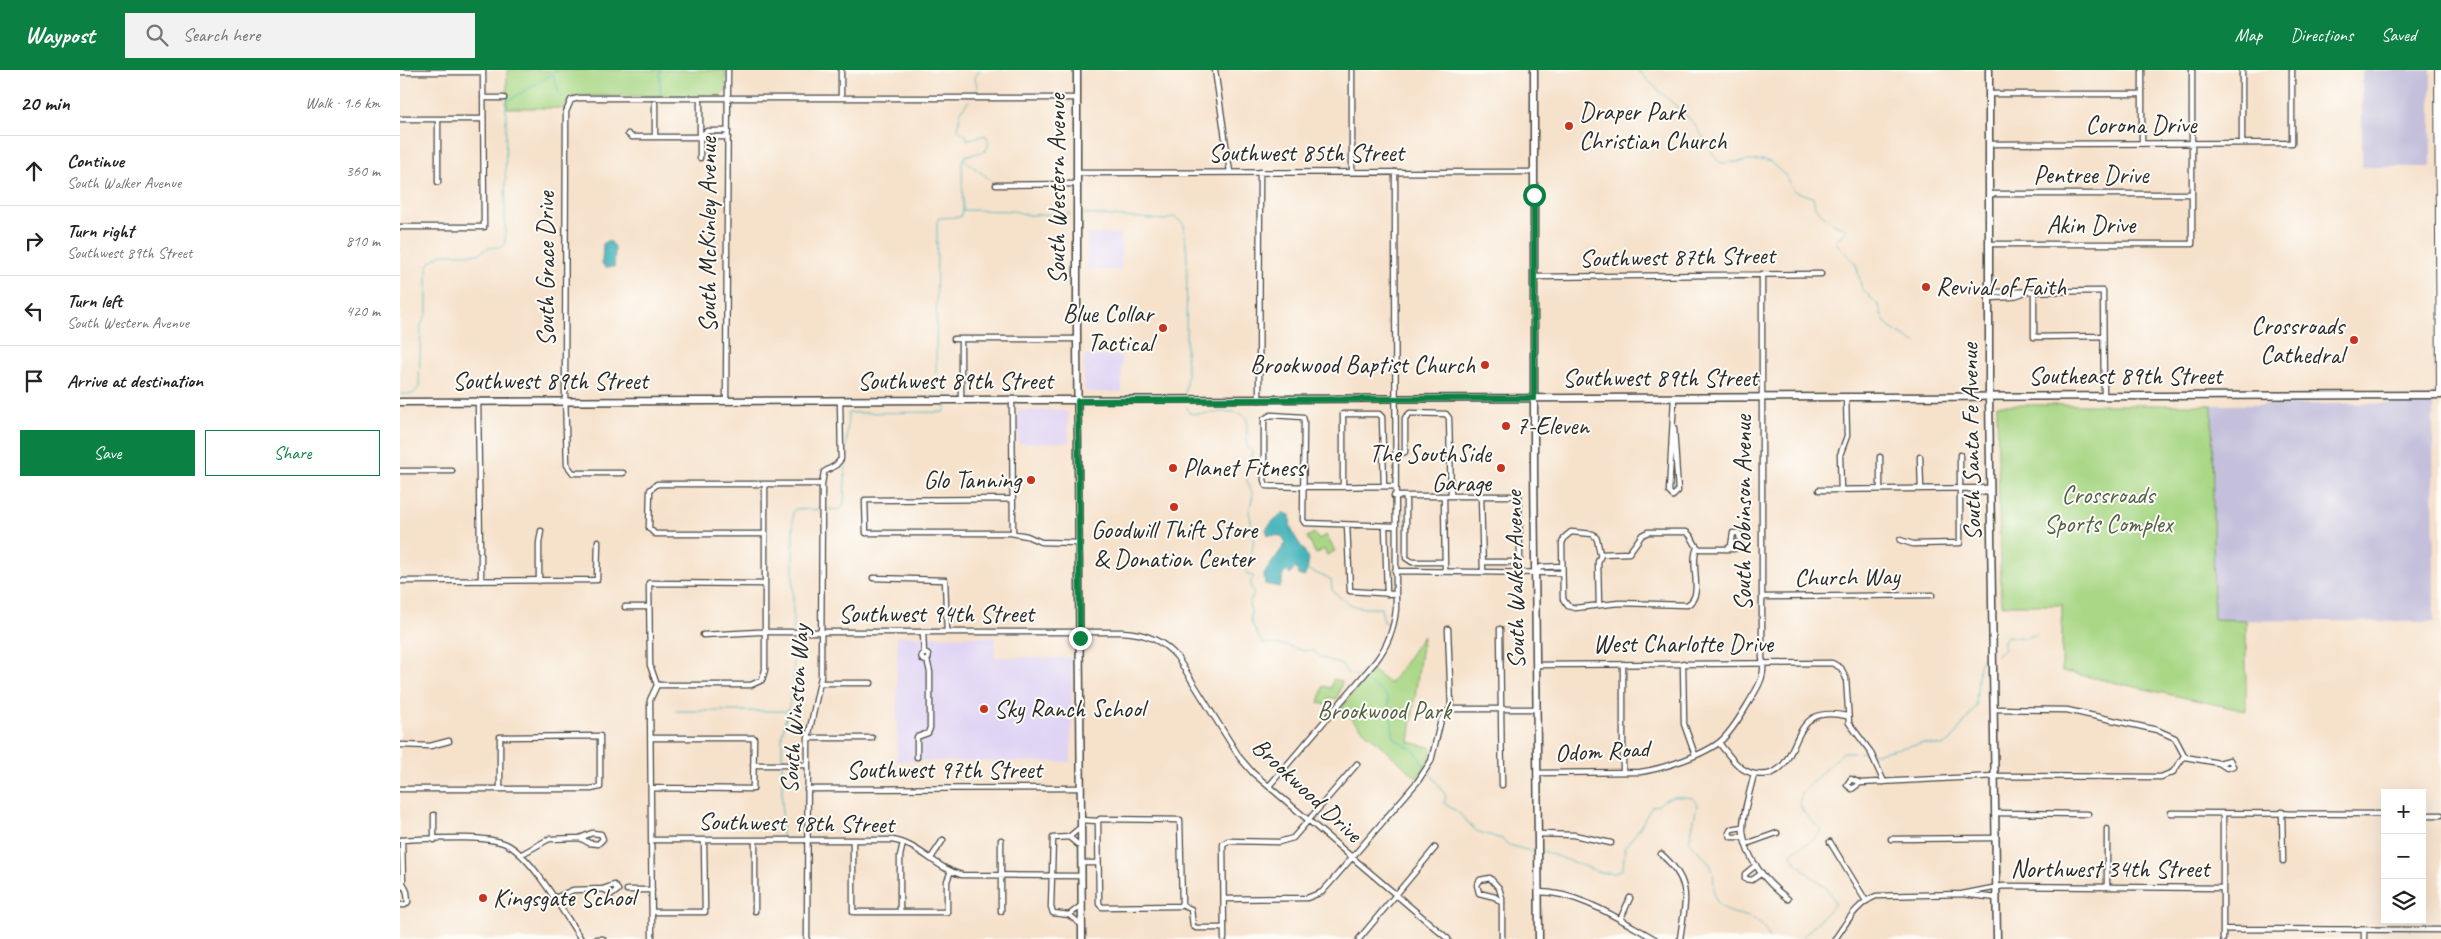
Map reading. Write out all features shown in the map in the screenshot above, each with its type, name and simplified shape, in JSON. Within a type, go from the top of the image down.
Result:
[{"type":"main road","name":"South Western Avenue","points":[[1077,70],[1077,339],[1082,939]]},
{"type":"main road","name":"South Walker Avenue","points":[[1534,70],[1534,398],[1539,939]]},
{"type":"main road","name":"South Santa Fe Avenue","points":[[1989,70],[1989,397],[1997,939]]},
{"type":"main road","points":[[2438,70],[2441,394]]},
{"type":"main road","name":"Southeast 89th Street","points":[[1989,397],[2441,394]]},
{"type":"main road","name":"Southwest 89th Street","points":[[400,402],[1989,397]]},
{"type":"street","name":"South McKinley Avenue","points":[[726,401],[728,70]]},
{"type":"street","points":[[841,70],[841,98]]},
{"type":"street","points":[[1215,70],[1230,172]]},
{"type":"street","points":[[1352,70],[1352,172]]},
{"type":"street","points":[[2142,70],[2142,144]]},
{"type":"street","points":[[2192,70],[2192,194]]},
{"type":"street","points":[[2242,70],[2242,143]]},
{"type":"street","name":"Corona Drive","points":[[1989,144],[2292,143],[2292,70]]},
{"type":"street","points":[[400,72],[483,71],[484,227],[400,227]]},
{"type":"street","points":[[1989,94],[2142,94]]},
{"type":"street","points":[[483,98],[504,98]]},
{"type":"street","name":"South Grace Drive","points":[[623,473],[576,473],[569,470],[566,461],[566,112],[569,102],[579,98],[728,98]]},
{"type":"street","points":[[728,98],[1077,98]]},
{"type":"street","points":[[700,102],[700,158]]},
{"type":"street","points":[[655,103],[655,137]]},
{"type":"street","points":[[400,118],[483,119]]},
{"type":"street","points":[[438,118],[438,182]]},
{"type":"street","points":[[700,136],[707,131],[728,131]]},
{"type":"street","points":[[628,134],[632,137],[728,137]]},
{"type":"street","points":[[1259,400],[1260,172]]},
{"type":"street","points":[[1269,786],[1382,653],[1390,637],[1395,619],[1395,172]]},
{"type":"street","name":"Southwest 85th Street","points":[[1077,173],[1534,172]]},
{"type":"street","points":[[996,185],[1077,184]]},
{"type":"street","name":"Pentree Drive","points":[[1989,194],[2192,194]]},
{"type":"street","name":"Akin Drive","points":[[1989,244],[2192,244],[2192,194]]},
{"type":"street","name":"South Robinson Avenue","points":[[1762,274],[1764,662]]},
{"type":"street","name":"Southwest 87th Street","points":[[1534,277],[1821,274]]},
{"type":"street","points":[[1990,295],[2011,297],[2027,292],[2103,292],[2104,396]]},
{"type":"street","points":[[2034,292],[2034,337],[2103,336]]},
{"type":"street","points":[[954,339],[1077,339]]},
{"type":"street","points":[[961,339],[961,401]]},
{"type":"street","points":[[1841,490],[1840,455],[1847,436],[1846,397]]},
{"type":"street","points":[[1674,398],[1674,448],[1678,492],[1673,496],[1669,492],[1674,448]]},
{"type":"street","points":[[478,401],[481,581]]},
{"type":"street","points":[[764,534],[658,535],[651,532],[649,522],[649,494],[651,487],[657,484],[822,484],[824,472],[836,465],[841,459],[840,401]]},
{"type":"street","points":[[1012,401],[1013,533]]},
{"type":"street","points":[[1394,455],[1405,452],[1406,418],[1410,413],[1446,414],[1449,418],[1451,496]]},
{"type":"street","points":[[1343,486],[1343,414],[1379,414],[1382,417],[1384,486]]},
{"type":"street","points":[[1394,486],[1304,486],[1265,485],[1264,419],[1266,417],[1287,415],[1303,417],[1304,486],[1303,520],[1306,524],[1395,526]]},
{"type":"street","points":[[1900,540],[1913,544],[1960,543],[1960,455]]},
{"type":"street","points":[[1880,457],[1880,489]]},
{"type":"street","points":[[1920,457],[1921,489]]},
{"type":"street","points":[[400,470],[452,471]]},
{"type":"street","points":[[657,685],[751,685],[762,680],[764,674],[765,632],[765,484]]},
{"type":"street","name":"South Winston Way","points":[[807,939],[807,765],[808,738],[821,683],[822,484]]},
{"type":"street","points":[[1819,490],[1968,489],[1976,492],[1991,490]]},
{"type":"street","points":[[1394,496],[1519,496],[1520,558],[1516,562],[1484,562]]},
{"type":"street","points":[[1406,496],[1406,558],[1412,562],[1445,562]]},
{"type":"street","points":[[1444,496],[1445,571]]},
{"type":"street","points":[[1482,496],[1484,562],[1482,571]]},
{"type":"street","points":[[1013,499],[865,500],[866,532],[1013,533],[1041,542],[1079,543]]},
{"type":"street","points":[[1347,525],[1350,591],[1396,594]]},
{"type":"street","points":[[1385,526],[1386,594]]},
{"type":"street","points":[[539,581],[539,543],[541,531]]},
{"type":"street","points":[[1599,605],[1598,562],[1601,555],[1596,537],[1591,532],[1575,531],[1566,534],[1562,543],[1563,597],[1568,606],[1575,608],[1638,603],[1681,606],[1690,604],[1695,594],[1695,557],[1697,548],[1692,536],[1686,532],[1650,531],[1642,535],[1629,554],[1601,555]]},
{"type":"street","points":[[400,581],[597,580],[598,541]]},
{"type":"street","points":[[1697,548],[1726,549]]},
{"type":"street","points":[[1535,571],[1541,567],[1562,566]]},
{"type":"street","points":[[1395,571],[1535,571],[1562,573]]},
{"type":"street","points":[[873,578],[945,580],[947,632]]},
{"type":"street","points":[[652,937],[650,700],[657,685],[650,665],[649,584],[764,584]]},
{"type":"street","name":"Church Way","points":[[1763,597],[1932,595]]},
{"type":"street","points":[[625,607],[650,607]]},
{"type":"street","points":[[1224,899],[1310,897],[1326,888],[1424,773],[1431,761],[1441,720],[1450,709],[1448,629]]},
{"type":"street","points":[[1500,629],[1502,786]]},
{"type":"street","name":"Southwest 94th Street","points":[[703,634],[765,632],[1079,632]]},
{"type":"street","points":[[917,757],[917,737],[928,733],[930,728],[930,672],[927,660],[922,658],[924,654],[923,632]]},
{"type":"street","name":"Brookwood Drive","points":[[1079,632],[1135,633],[1151,637],[1168,647],[1183,664],[1240,758],[1269,786],[1448,939]]},
{"type":"street","name":"Odom Road","points":[[1537,773],[1649,771],[1695,755],[1719,743],[1738,719],[1763,676],[1764,662]]},
{"type":"street","points":[[1682,663],[1684,724],[1695,755]]},
{"type":"street","name":"West Charlotte Drive","points":[[1536,665],[1829,663],[1841,668],[1845,673],[1847,716]]},
{"type":"street","points":[[1622,664],[1623,772]]},
{"type":"street","points":[[821,683],[871,683]]},
{"type":"street","points":[[1450,709],[1536,709]]},
{"type":"street","points":[[1994,709],[2067,710],[2157,730],[2175,738],[2184,756]]},
{"type":"street","points":[[1719,743],[1739,768],[1754,774],[1771,773],[1780,768],[1804,728],[1813,718],[1828,714],[1847,716],[1853,731],[1866,745],[1873,757],[1884,782]]},
{"type":"street","points":[[400,789],[500,789],[600,788],[600,736],[500,737],[500,789]]},
{"type":"street","points":[[651,738],[754,738],[753,788],[651,788]]},
{"type":"street","points":[[808,738],[872,738]]},
{"type":"street","points":[[400,745],[430,746],[449,741]]},
{"type":"street","points":[[2184,756],[2219,763]]},
{"type":"street","points":[[1860,783],[1995,776],[2161,777],[2173,772],[2184,756]]},
{"type":"street","points":[[1224,939],[1222,848],[1224,842],[1284,842],[1297,835],[1358,764]]},
{"type":"street","points":[[753,765],[807,765]]},
{"type":"street","points":[[1754,774],[1744,827],[1744,837],[1756,866],[1788,899]]},
{"type":"street","name":"Southwest 97th Street","points":[[807,789],[1081,788]]},
{"type":"street","points":[[2282,812],[2283,861]]},
{"type":"street","points":[[1995,813],[2088,814]]},
{"type":"street","points":[[2171,813],[2381,814]]},
{"type":"street","points":[[2223,814],[2223,939]]},
{"type":"street","points":[[2426,814],[2441,815]]},
{"type":"street","points":[[434,815],[434,840]]},
{"type":"street","points":[[1069,836],[1081,823],[1098,821],[1100,819],[1180,820],[1181,905]]},
{"type":"street","points":[[1098,821],[1098,899],[1102,907],[1173,907],[1181,905],[1191,909],[1193,926],[1196,928],[1224,928]]},
{"type":"street","points":[[1744,827],[1731,829],[1729,833],[1731,837],[1744,837]]},
{"type":"street","points":[[2107,829],[2108,887]]},
{"type":"street","points":[[1746,844],[1777,833]]},
{"type":"street","points":[[1538,834],[1574,835],[1611,843]]},
{"type":"street","points":[[1081,848],[1076,840],[1069,836],[1053,838],[1051,876],[1053,913],[1069,915],[1082,925]]},
{"type":"street","points":[[522,854],[549,839],[580,838]]},
{"type":"street","points":[[1891,839],[1996,838]]},
{"type":"street","points":[[400,905],[405,905],[408,902],[407,892],[401,885],[401,840],[493,840],[508,845],[522,854],[581,939]]},
{"type":"street","name":"Southwest 98th Street","points":[[652,840],[853,840],[903,842],[951,871],[967,875],[1082,876]]},
{"type":"street","points":[[652,912],[705,912],[704,840]]},
{"type":"street","points":[[755,840],[755,911]]},
{"type":"street","points":[[853,840],[853,912],[947,912],[947,881],[951,871]]},
{"type":"street","points":[[931,858],[943,840]]},
{"type":"street","points":[[1001,840],[1001,911]]},
{"type":"street","points":[[900,912],[900,856],[903,842]]},
{"type":"street","points":[[1830,842],[1866,901]]},
{"type":"street","points":[[1361,938],[1435,848]]},
{"type":"street","points":[[1661,854],[1677,869],[1684,886],[1680,939]]},
{"type":"street","points":[[1082,863],[1097,863]]},
{"type":"street","points":[[1756,866],[1745,874],[1745,880],[1752,880],[1762,873]]},
{"type":"street","points":[[1502,903],[1495,897],[1479,893],[1478,881],[1485,878],[1494,881],[1502,891],[1502,903],[1502,939]]},
{"type":"street","points":[[1962,894],[1997,888]]},
{"type":"street","name":"Northwest 34th Street","points":[[1997,888],[2223,888]]},
{"type":"street","points":[[553,899],[573,890],[603,889]]},
{"type":"street","points":[[627,890],[652,890]]},
{"type":"street","points":[[1538,892],[1562,894],[1620,920],[1655,939]]},
{"type":"street","points":[[1844,939],[1836,937],[1855,910],[1866,901],[1885,894],[1962,894],[1997,898]]},
{"type":"street","points":[[1620,920],[1630,898]]},
{"type":"street","points":[[1069,915],[1082,906]]},
{"type":"street","points":[[2223,929],[2441,930]]},
{"type":"street","points":[[2364,930],[2364,939]]},
{"type":"street","points":[[596,939],[603,939]]},
{"type":"shaded area","points":[[2362,70],[2431,70],[2431,167],[2362,167]]},
{"type":"shaded area","points":[[1087,234],[1121,234],[1121,270],[1087,270]]},
{"type":"shaded area","points":[[1084,356],[1122,356],[1122,392],[1088,392],[1084,387]]},
{"type":"shaded area","points":[[2433,403],[2434,622],[2214,620],[2212,405]]},
{"type":"shaded area","points":[[1018,410],[1063,410],[1068,414],[1069,442],[1018,443]]},
{"type":"shaded area","name":"Sky Ranch School","points":[[897,636],[995,637],[995,657],[1072,658],[1071,762],[897,761]]},
{"type":"green space","points":[[507,70],[725,70],[726,90],[721,96],[574,96],[570,98],[564,108],[507,108]]},
{"type":"green space","name":"Crossroads Sports Complex","points":[[1997,405],[2212,405],[2214,619],[2246,620],[2246,711],[2062,671],[2062,605],[2001,605]]},
{"type":"green space","points":[[1314,533],[1318,539],[1326,535],[1335,551],[1327,555],[1324,549],[1316,554],[1307,537]]},
{"type":"green space","name":"Brookwood Park","points":[[1423,636],[1409,742],[1432,748],[1428,762],[1417,778],[1340,709],[1372,670],[1390,684]]},
{"type":"green space","points":[[1333,679],[1342,681],[1337,699],[1329,697],[1327,705],[1319,703],[1323,686],[1331,688]]},
{"type":"water","points":[[611,242],[615,248],[614,267],[605,267],[602,264],[603,244]]},
{"type":"water","points":[[1284,513],[1290,515],[1294,534],[1307,556],[1308,562],[1304,577],[1298,575],[1297,569],[1294,568],[1290,575],[1288,571],[1284,574],[1280,587],[1265,584],[1264,574],[1286,543],[1282,536],[1268,535],[1266,529],[1276,518]]},
{"type":"waterway","points":[[400,394],[413,394],[419,387],[421,325],[427,313],[427,269],[430,262],[442,254],[478,254],[488,248],[505,245],[506,102],[559,70]]},
{"type":"waterway","points":[[660,70],[660,94]]},
{"type":"waterway","points":[[972,97],[977,87],[975,77],[980,70]]},
{"type":"waterway","points":[[1637,70],[1694,123],[1715,157],[1721,163],[1764,160],[1770,162],[1786,176],[1794,191],[1813,197],[1815,207],[1822,214],[1831,222],[1845,228],[1846,232],[1837,239],[1836,243],[1856,264],[1862,289],[1879,306],[1883,319],[1890,328],[1917,344]]},
{"type":"waterway","points":[[553,75],[561,98]]},
{"type":"waterway","points":[[947,396],[946,392],[936,384],[937,222],[939,218],[960,217],[963,210],[962,161],[965,156],[986,151],[989,143],[986,135],[967,140],[966,135],[958,130],[960,112],[969,100]]},
{"type":"waterway","points":[[963,159],[996,184]]},
{"type":"waterway","points":[[963,210],[1014,211],[1028,215],[1070,214]]},
{"type":"waterway","points":[[1084,214],[1165,220],[1174,217],[1184,224],[1187,257],[1187,374],[1185,393]]},
{"type":"waterway","points":[[824,510],[841,509],[844,505],[848,413],[944,412],[947,406]]},
{"type":"waterway","points":[[1187,407],[1189,413],[1235,412],[1247,418],[1247,448],[1252,451],[1247,481],[1253,495],[1249,512],[1254,534],[1252,553],[1246,571],[1248,575],[1254,576],[1251,581],[1251,588],[1254,592],[1249,605],[1251,622],[1262,643],[1289,646],[1303,651],[1312,650],[1320,657],[1342,665],[1347,673],[1359,677]]},
{"type":"waterway","points":[[793,630],[793,512],[795,509],[820,510]]},
{"type":"waterway","points":[[1307,570],[1331,579],[1332,590],[1354,606],[1381,608],[1384,622],[1389,623]]},
{"type":"waterway","points":[[782,837],[782,735],[794,684],[793,634]]},
{"type":"waterway","points":[[1996,655],[2004,649],[2004,641],[2007,636],[2025,638],[2037,634]]},
{"type":"waterway","points":[[1801,939],[1835,904],[1832,896],[1822,884],[1801,868],[1791,854],[1814,839],[1820,832],[1820,828],[1801,808],[1800,803],[1803,791],[1843,752],[1878,753],[1922,743],[1942,746],[1951,741],[1976,706],[1979,665],[1982,659],[1990,657]]},
{"type":"waterway","points":[[1363,679],[1384,693],[1388,700],[1394,738],[1415,751],[1425,767]]},
{"type":"waterway","points":[[676,711],[788,711]]},
{"type":"waterway","points":[[1428,770],[1446,796],[1444,803],[1458,812],[1476,831],[1502,839],[1509,845],[1533,852]]},
{"type":"waterway","points":[[1543,851],[1602,873],[1615,873],[1623,869],[1625,847],[1639,829],[1652,806],[1659,805],[1666,799],[1671,798],[1694,798],[1697,806],[1689,842],[1709,863],[1713,872],[1714,892],[1718,903],[1730,912],[1752,918],[1758,922],[1765,929],[1770,939]]},
{"type":"place","name":"Draper Park Christian Church","points":[[1569,126]]},
{"type":"place","name":"Revival of Faith","points":[[1926,287]]},
{"type":"place","name":"Blue Collar Tactical","points":[[1163,328]]},
{"type":"place","name":"Crossroads Cathedral","points":[[2354,340]]},
{"type":"place","name":"Brookwood Baptist Church","points":[[1485,365]]},
{"type":"place","name":"7-Eleven","points":[[1506,426]]},
{"type":"place","name":"Planet Fitness","points":[[1173,468]]},
{"type":"place","name":"The SouthSide Garage","points":[[1501,468]]},
{"type":"place","name":"Glo Tanning","points":[[1031,480]]},
{"type":"place","name":"Goodwill Thift Store & Donation Center","points":[[1174,507]]},
{"type":"place","name":"Sky Ranch School","points":[[984,709]]},
{"type":"place","name":"Kingsgate School","points":[[483,898]]},
{"type":"route","points":[[1080,638],[1078,401],[1534,398],[1534,195]]}]
